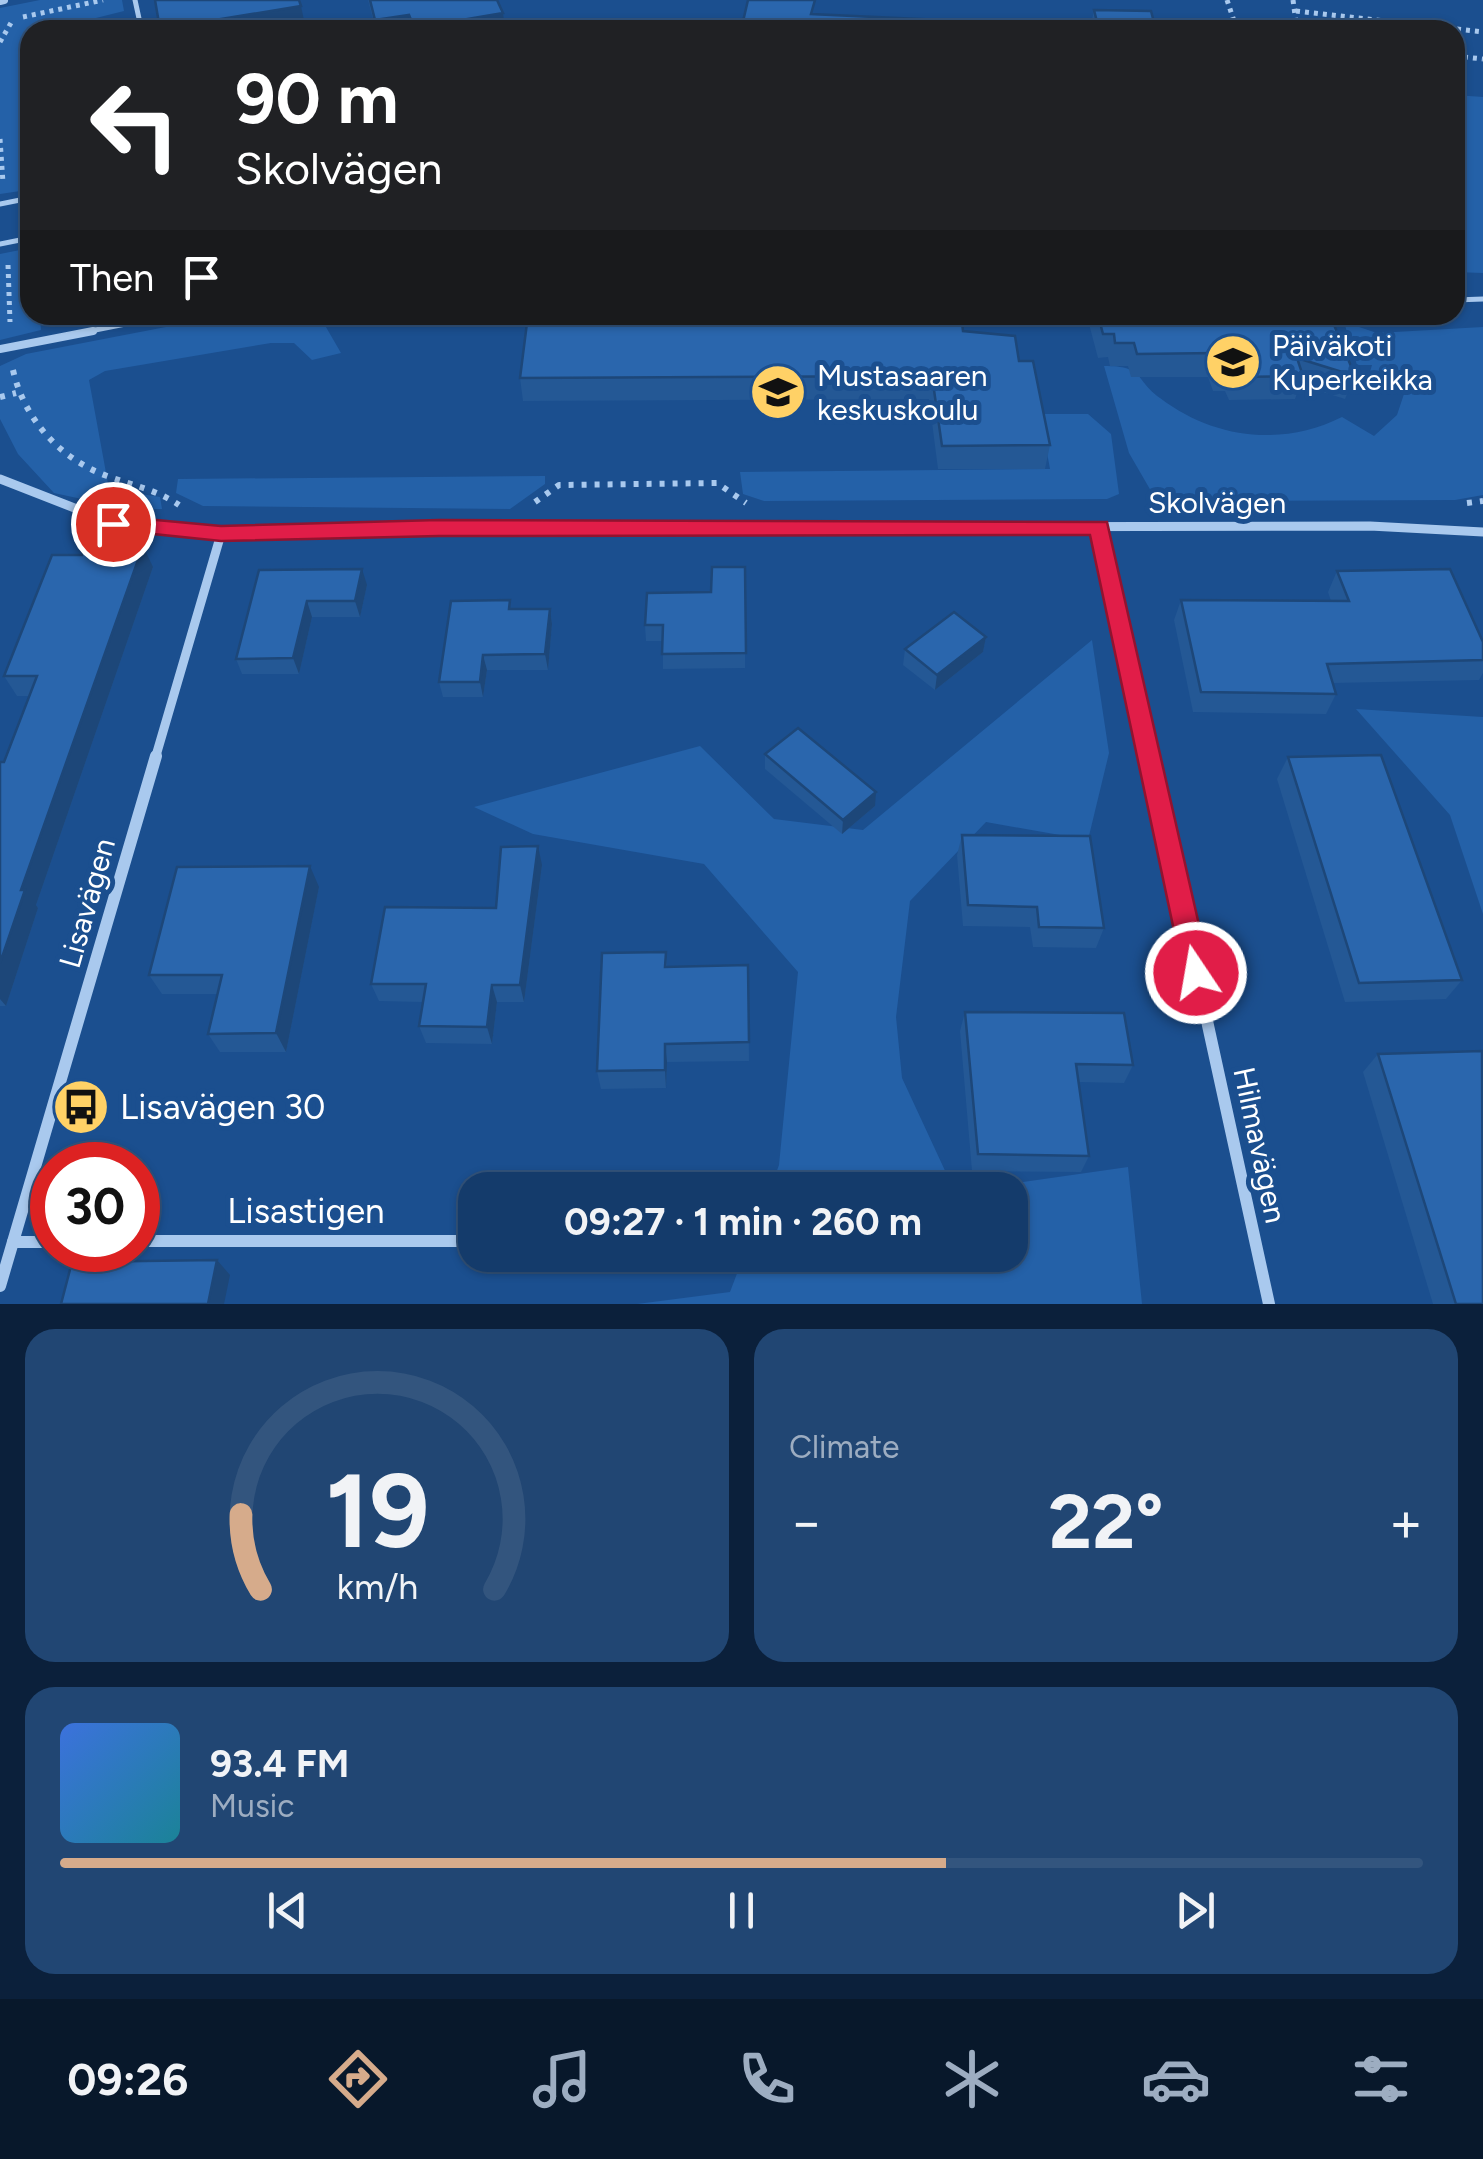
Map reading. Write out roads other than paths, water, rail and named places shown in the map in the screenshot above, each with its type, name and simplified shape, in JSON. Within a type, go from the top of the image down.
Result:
[{"type":"street","name":"Skolvägen","points":[[0,479],[113,524],[221,534],[439,528],[1370,526],[1483,532]]},
{"type":"street","name":"Hilmavägen","points":[[1099,528],[1269,1304]]},
{"type":"street","name":"Lisavägen","points":[[0,1286],[221,534]]},
{"type":"street","name":"Lisastigen","points":[[160,1242],[458,1241]]},
{"type":"street","points":[[13,1242],[30,1242]]},
{"type":"lane","points":[[98,325],[98,330]]},
{"type":"lane","points":[[0,349],[122,325]]},
{"type":"place","name":"Päiväkoti Kuperkeikka","points":[[1233,362]]},
{"type":"place","name":"Mustasaaren keskuskoulu","points":[[778,392]]},
{"type":"place","name":"Lisavägen 30","points":[[81,1107]]}]
